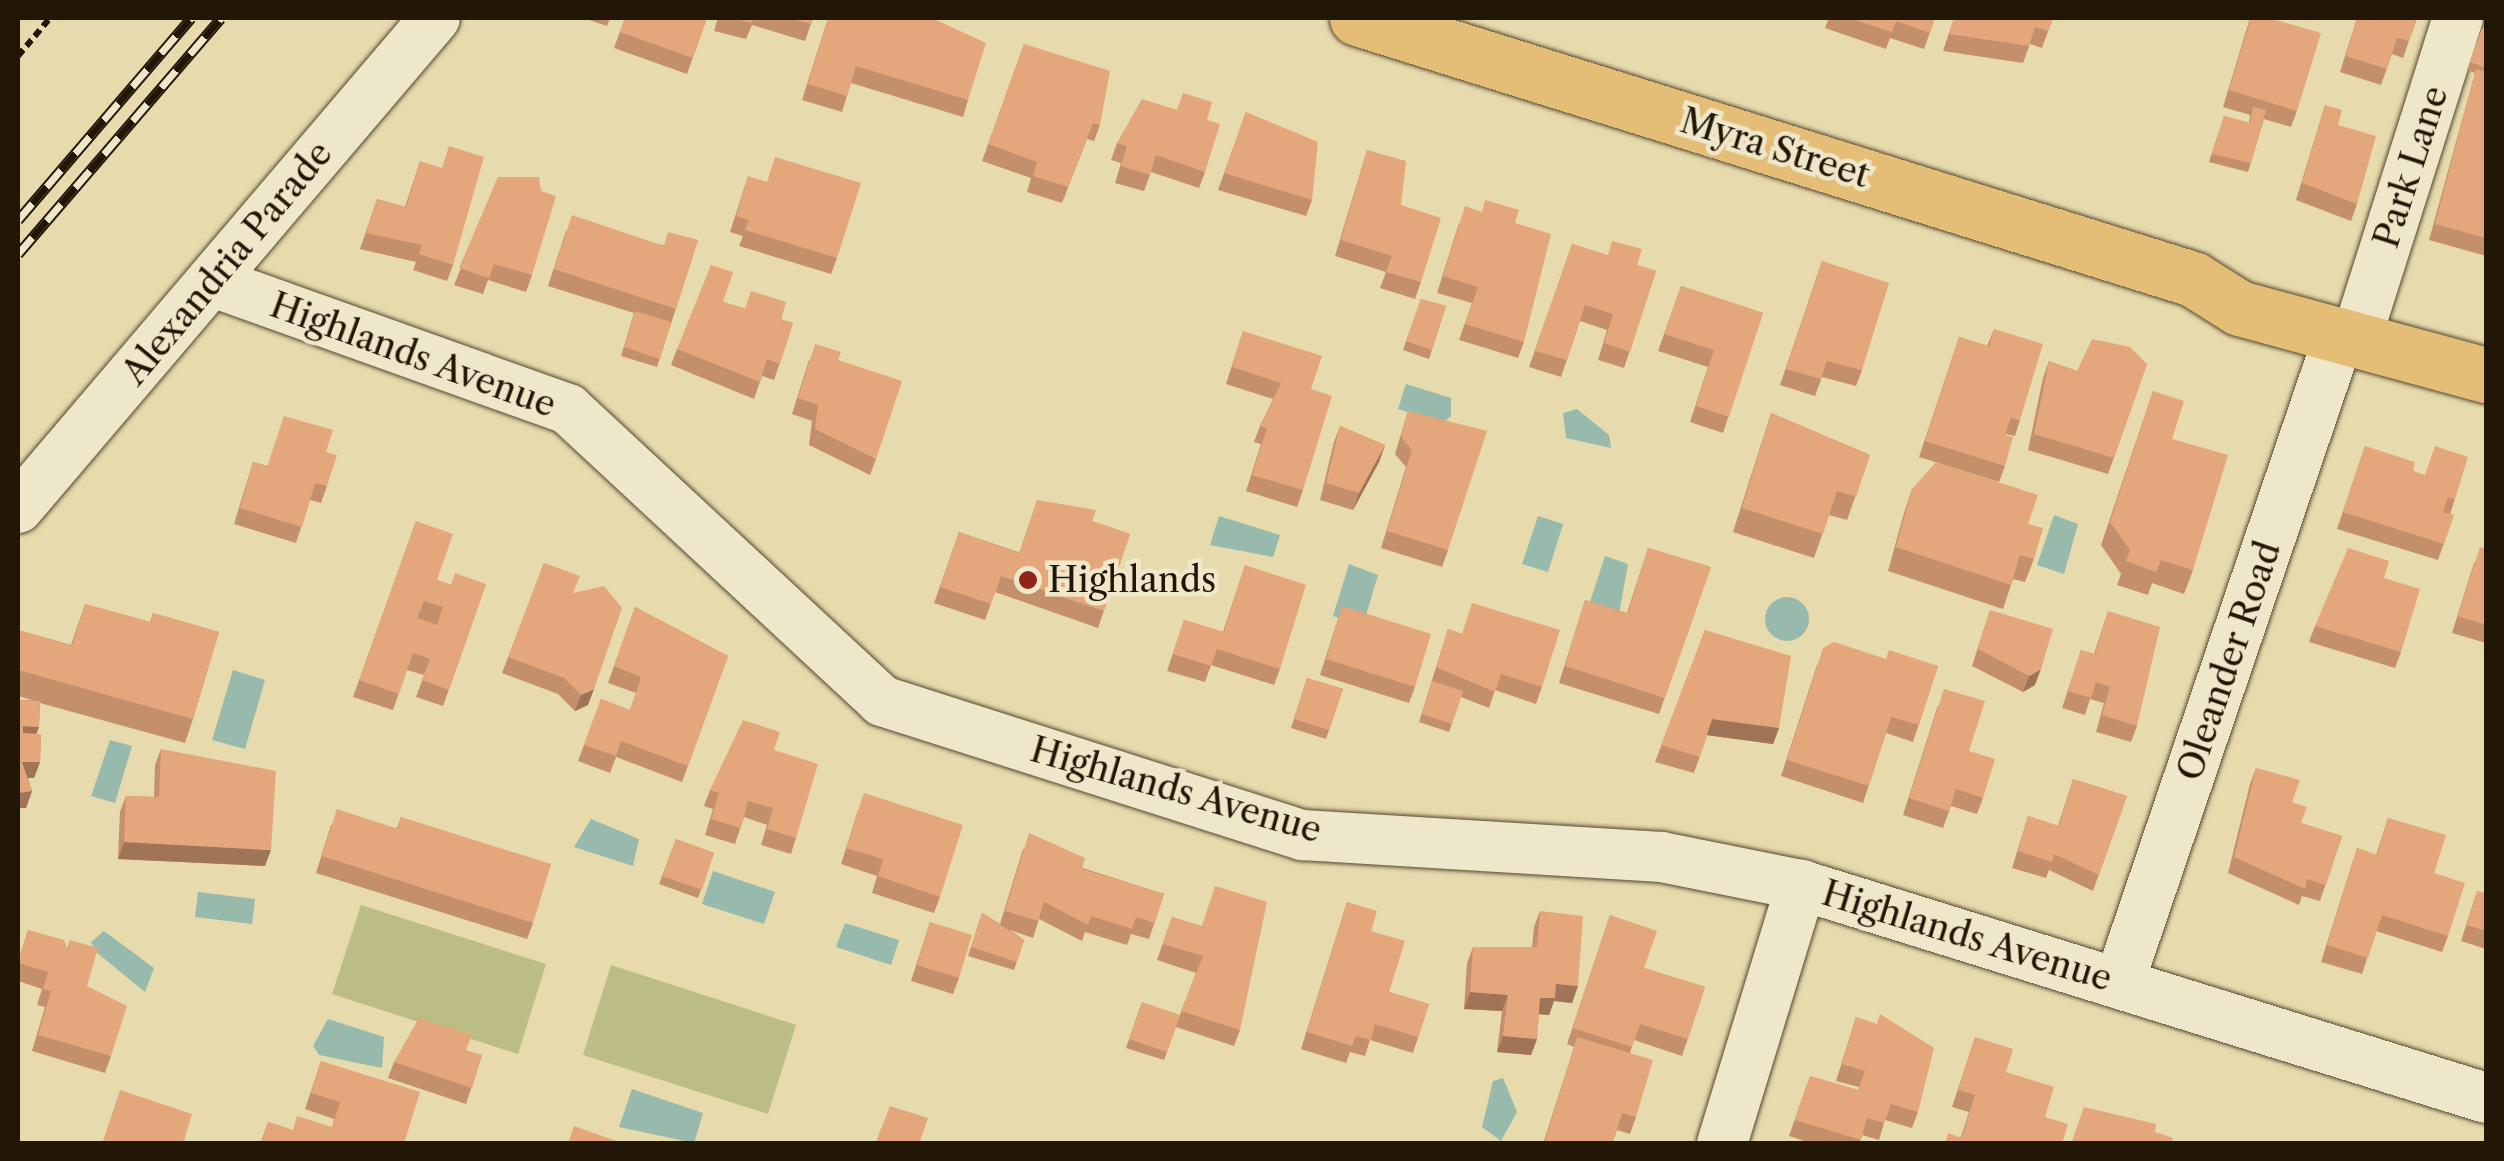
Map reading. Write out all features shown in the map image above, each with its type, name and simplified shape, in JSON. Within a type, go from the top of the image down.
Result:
[{"type":"main road","name":"Myra Street","points":[[1357,18],[2194,279],[2248,280],[2351,328],[2473,371]]},
{"type":"street","name":"Alexandria Parade","points":[[18,508],[435,18]]},
{"type":"street","name":"Park Lane","points":[[2351,328],[2458,18]]},
{"type":"street","name":"Highlands Avenue","points":[[212,282],[568,409],[882,701],[1302,836],[1661,857],[1801,885],[2486,1098]]},
{"type":"street","name":"Oleander Road","points":[[2119,983],[2351,328]]},
{"type":"street","points":[[1722,1144],[1801,885]]},
{"type":"path","points":[[18,56],[50,18]]},
{"type":"green space","points":[[361,905],[546,964],[518,1054],[332,994]]},
{"type":"green space","points":[[611,965],[796,1025],[768,1114],[583,1055]]},
{"type":"shaded area","points":[[1406,384],[1451,398],[1451,416],[1443,423],[1398,409]]},
{"type":"shaded area","points":[[1577,409],[1609,435],[1611,448],[1566,438],[1563,413]]},
{"type":"shaded area","points":[[2054,515],[2078,524],[2064,574],[2037,565]]},
{"type":"shaded area","points":[[1219,516],[1280,535],[1273,557],[1210,545]]},
{"type":"shaded area","points":[[1538,516],[1563,524],[1548,572],[1522,564]]},
{"type":"shaded area","points":[[1605,556],[1628,564],[1619,614],[1589,605]]},
{"type":"shaded area","points":[[1349,564],[1378,575],[1363,625],[1333,616]]},
{"type":"shaded area","points":[[1787,597],[1802,604],[1809,619],[1802,634],[1787,641],[1772,634],[1765,619],[1772,604]]},
{"type":"shaded area","points":[[233,670],[265,680],[245,749],[212,740]]},
{"type":"shaded area","points":[[110,740],[132,746],[115,803],[91,796]]},
{"type":"shaded area","points":[[591,819],[639,839],[633,866],[574,847]]},
{"type":"shaded area","points":[[713,871],[775,892],[764,924],[702,904]]},
{"type":"shaded area","points":[[198,892],[255,899],[252,924],[195,917]]},
{"type":"shaded area","points":[[845,923],[899,940],[891,965],[836,947]]},
{"type":"shaded area","points":[[104,931],[154,968],[145,992],[96,952],[91,942]]},
{"type":"shaded area","points":[[328,1019],[384,1037],[382,1068],[319,1055],[313,1046]]},
{"type":"shaded area","points":[[1503,1078],[1517,1112],[1501,1141],[1482,1127],[1493,1081]]},
{"type":"shaded area","points":[[632,1089],[703,1113],[694,1143],[619,1127]]},
{"type":"building","points":[[625,18],[707,18],[693,58],[620,32]]},
{"type":"building","points":[[788,18],[813,18],[811,24]]},
{"type":"building","points":[[828,18],[932,18],[986,43],[968,100],[856,66],[847,96],[808,84]]},
{"type":"building","points":[[1848,18],[1935,18],[1930,33],[1896,21],[1892,32]]},
{"type":"building","points":[[1954,18],[2053,18],[2048,31],[2035,27],[2029,46],[1949,34]]},
{"type":"building","points":[[2251,18],[2269,18],[2321,33],[2297,111],[2229,90]]},
{"type":"building","points":[[2357,18],[2417,18],[2409,41],[2397,38],[2387,69],[2346,56]]},
{"type":"building","points":[[2482,28],[2486,30],[2486,68],[2470,62]]},
{"type":"building","points":[[1024,44],[1110,71],[1100,125],[1093,123],[1068,187],[1033,176],[1037,162],[988,144]]},
{"type":"building","points":[[2476,69],[2486,72],[2486,238],[2435,224]]},
{"type":"building","points":[[1183,93],[1212,102],[1207,120],[1220,124],[1205,172],[1156,155],[1150,175],[1121,166],[1127,146],[1117,143],[1142,99],[1177,110]]},
{"type":"building","points":[[2325,105],[2342,110],[2338,125],[2376,136],[2357,204],[2302,183]]},
{"type":"building","points":[[2253,107],[2266,110],[2251,163],[2212,154],[2224,116],[2250,123]]},
{"type":"building","points":[[1246,112],[1318,142],[1312,200],[1224,173]]},
{"type":"building","points":[[449,146],[484,157],[453,265],[419,254],[422,245],[366,233],[377,199],[406,208],[420,161],[442,168]]},
{"type":"building","points":[[1367,150],[1406,161],[1401,205],[1441,218],[1421,282],[1386,272],[1392,256],[1341,240]]},
{"type":"building","points":[[775,157],[861,183],[837,258],[745,230],[749,220],[736,216],[748,176],[767,182]]},
{"type":"building","points":[[498,177],[539,177],[541,191],[556,196],[532,275],[494,264],[489,278],[459,268]]},
{"type":"building","points":[[1485,200],[1519,210],[1515,223],[1551,234],[1524,342],[1465,324],[1478,287],[1443,276],[1465,206],[1482,212]]},
{"type":"building","points":[[572,215],[664,246],[668,232],[698,240],[676,309],[554,269]]},
{"type":"building","points":[[1612,241],[1642,249],[1637,265],[1656,271],[1630,352],[1604,343],[1613,314],[1585,305],[1567,360],[1535,351],[1572,244],[1608,255]]},
{"type":"building","points":[[1822,261],[1889,283],[1862,370],[1827,361],[1821,379],[1786,369]]},
{"type":"building","points":[[711,265],[733,272],[723,302],[745,309],[751,291],[786,302],[781,320],[793,323],[780,364],[767,359],[760,382],[677,349]]},
{"type":"building","points":[[1681,286],[1763,313],[1729,417],[1696,406],[1714,350],[1664,334]]},
{"type":"building","points":[[1421,299],[1446,306],[1432,350],[1406,341]]},
{"type":"building","points":[[635,311],[671,322],[660,359],[624,347]]},
{"type":"building","points":[[1994,329],[2043,344],[2020,420],[2011,418],[2005,435],[2013,437],[2005,466],[1925,441],[1959,337],[1989,346]]},
{"type":"building","points":[[1243,331],[1322,356],[1311,389],[1332,396],[1303,490],[1252,475],[1267,428],[1260,426],[1281,383],[1232,367]]},
{"type":"building","points":[[2092,339],[2130,347],[2147,364],[2114,458],[2034,434],[2049,361],[2077,371]]},
{"type":"building","points":[[815,344],[841,352],[838,360],[902,381],[876,459],[815,429],[818,405],[798,398]]},
{"type":"building","points":[[2153,391],[2184,401],[2172,439],[2228,455],[2193,570],[2161,560],[2156,572],[2126,561],[2130,550],[2110,522]]},
{"type":"building","points":[[1408,411],[1487,431],[1448,550],[1387,531],[1412,450],[1401,437]]},
{"type":"building","points":[[1771,413],[1870,455],[1856,497],[1837,491],[1823,534],[1742,508]]},
{"type":"building","points":[[284,416],[333,430],[326,452],[337,455],[327,486],[315,483],[302,527],[240,508],[253,462],[267,467]]},
{"type":"building","points":[[1340,426],[1385,445],[1359,493],[1326,483]]},
{"type":"building","points":[[2365,446],[2415,462],[2413,471],[2425,475],[2435,446],[2468,457],[2455,499],[2448,497],[2443,512],[2454,515],[2444,544],[2343,512]]},
{"type":"building","points":[[1936,462],[2038,495],[2028,524],[2043,528],[2034,559],[2020,555],[2011,585],[1896,547],[1912,489]]},
{"type":"building","name":"Highlands","points":[[1037,500],[1096,510],[1092,521],[1130,534],[1104,611],[1001,576],[991,604],[940,587],[959,532],[1019,553]]},
{"type":"building","points":[[416,521],[453,534],[437,580],[451,585],[455,573],[486,584],[449,690],[422,680],[430,659],[413,653],[399,694],[359,680]],"holes":[[[424,601],[443,607],[437,625],[417,618]]]},
{"type":"building","points":[[2480,547],[2486,549],[2486,625],[2458,616]]},
{"type":"building","points":[[1648,548],[1711,567],[1665,698],[1565,666],[1585,600],[1628,613]]},
{"type":"building","points":[[2348,548],[2389,561],[2384,578],[2420,589],[2401,652],[2315,626]]},
{"type":"building","points":[[544,563],[580,576],[573,593],[604,586],[622,608],[594,689],[581,695],[564,678],[508,657]]},
{"type":"building","points":[[1245,565],[1306,585],[1280,669],[1217,649],[1211,666],[1173,654],[1184,620],[1224,632]]},
{"type":"building","points":[[1472,603],[1560,630],[1542,687],[1501,674],[1495,692],[1436,667],[1448,629],[1462,634]]},
{"type":"building","points":[[85,604],[151,622],[153,613],[219,632],[193,719],[18,670],[18,630],[72,646]]},
{"type":"building","points":[[1342,606],[1431,634],[1415,687],[1326,659]]},
{"type":"building","points":[[635,607],[728,656],[688,766],[621,741],[616,756],[584,745],[601,699],[630,710],[641,677],[614,666]]},
{"type":"building","points":[[1990,610],[2053,629],[2041,669],[2029,676],[1978,649]]},
{"type":"building","points":[[2108,611],[2160,627],[2137,726],[2102,715],[2110,687],[2096,682],[2091,698],[2068,691],[2081,650],[2095,654]]},
{"type":"building","points":[[1705,630],[1791,656],[1779,728],[1712,719],[1700,757],[1661,745]]},
{"type":"building","points":[[1834,642],[1886,659],[1889,650],[1938,666],[1919,725],[1891,717],[1869,786],[1787,760],[1823,648]]},
{"type":"building","points":[[1307,678],[1343,689],[1329,730],[1294,719]]},
{"type":"building","points":[[1432,681],[1463,691],[1452,724],[1422,714]]},
{"type":"building","points":[[1944,689],[1985,701],[1969,751],[1995,759],[1983,798],[1956,789],[1949,811],[1909,798]]},
{"type":"building","points":[[18,700],[40,701],[39,727],[18,724]]},
{"type":"building","points":[[743,720],[780,732],[774,750],[818,764],[796,838],[767,829],[773,808],[748,801],[741,828],[711,819],[719,793],[710,790]]},
{"type":"building","points":[[18,724],[23,724],[23,733],[41,734],[40,762],[22,762],[32,791],[18,793]]},
{"type":"building","points":[[161,749],[276,771],[271,850],[124,842],[126,796],[159,797]]},
{"type":"building","points":[[2256,768],[2300,780],[2292,802],[2307,807],[2301,823],[2342,836],[2326,885],[2307,879],[2305,889],[2234,857]]},
{"type":"building","points":[[2073,779],[2127,796],[2099,875],[2054,854],[2052,862],[2018,851],[2028,816],[2059,826]]},
{"type":"building","points":[[864,793],[963,825],[940,897],[878,876],[883,859],[846,848]]},
{"type":"building","points":[[337,809],[398,829],[401,817],[551,864],[533,923],[322,856]]},
{"type":"building","points":[[2388,818],[2446,835],[2434,873],[2465,883],[2448,936],[2382,915],[2368,958],[2327,945],[2357,848],[2377,855]]},
{"type":"building","points":[[1029,833],[1085,858],[1082,869],[1164,894],[1155,923],[1136,917],[1132,929],[1091,916],[1088,925],[1044,902],[1038,921],[1005,911]]},
{"type":"building","points":[[676,839],[714,853],[702,890],[662,876]]},
{"type":"building","points":[[1215,886],[1267,902],[1240,1030],[1181,1011],[1203,956],[1163,944],[1172,917],[1202,926]]},
{"type":"building","points":[[2477,891],[2486,894],[2486,931],[2467,925]]},
{"type":"building","points":[[1347,902],[1377,911],[1371,931],[1405,941],[1389,992],[1429,1004],[1418,1037],[1375,1024],[1371,1040],[1356,1036],[1352,1046],[1307,1032]]},
{"type":"building","points":[[1540,911],[1583,916],[1578,986],[1556,984],[1555,998],[1540,998],[1537,1039],[1503,1036],[1508,995],[1470,992],[1473,947],[1537,947]]},
{"type":"building","points":[[982,913],[1024,940],[1017,962],[971,947]]},
{"type":"building","points":[[1610,915],[1657,931],[1644,968],[1705,987],[1688,1039],[1640,1024],[1632,1047],[1573,1028]]},
{"type":"building","points":[[930,922],[972,935],[959,978],[917,965]]},
{"type":"building","points":[[28,930],[64,940],[68,951],[70,940],[98,948],[87,986],[127,1006],[111,1056],[38,1035],[51,991],[43,989],[48,972],[18,963]]},
{"type":"building","points":[[1142,1002],[1180,1015],[1167,1052],[1129,1039]]},
{"type":"building","points":[[1880,1014],[1934,1048],[1918,1112],[1891,1104],[1884,1123],[1867,1118],[1861,1140],[1795,1120],[1810,1076],[1858,1090],[1865,1071],[1842,1064],[1856,1017],[1877,1024]]},
{"type":"building","points":[[419,1018],[472,1035],[466,1050],[482,1055],[472,1088],[394,1062]]},
{"type":"building","points":[[1577,1037],[1653,1060],[1636,1117],[1622,1113],[1612,1144],[1544,1144]]},
{"type":"building","points":[[1975,1037],[2013,1049],[2006,1072],[2054,1087],[2045,1117],[2068,1124],[2062,1144],[1945,1144],[1948,1133],[1962,1138],[1975,1095],[1958,1090]]},
{"type":"building","points":[[321,1061],[420,1092],[404,1144],[261,1144],[268,1122],[293,1130],[297,1116],[332,1127],[340,1102],[311,1093]]},
{"type":"building","points":[[120,1090],[192,1114],[183,1144],[102,1144]]},
{"type":"building","points":[[890,1106],[928,1118],[919,1144],[875,1144]]},
{"type":"building","points":[[2084,1107],[2156,1124],[2155,1132],[2173,1138],[2171,1144],[2071,1144]]},
{"type":"building","points":[[574,1126],[625,1144],[568,1144]]},
{"type":"railway","points":[[18,220],[191,18]]},
{"type":"railway","points":[[18,254],[221,18]]},
{"type":"place","name":"Highlands","points":[[1028,580]]}]
